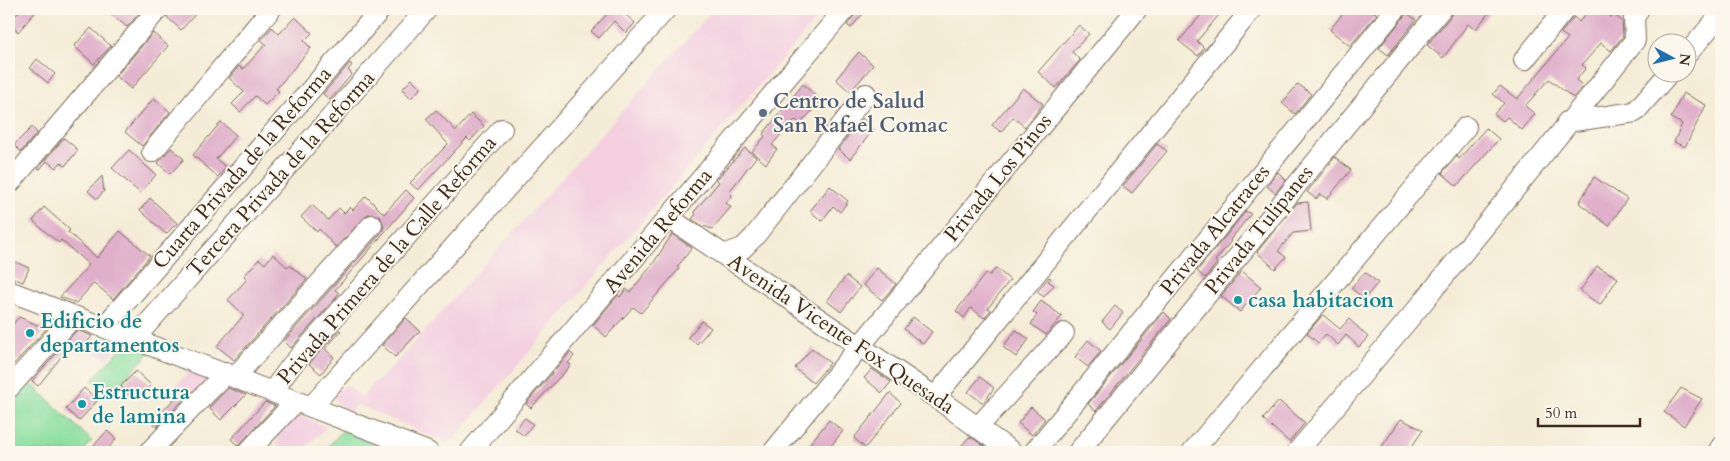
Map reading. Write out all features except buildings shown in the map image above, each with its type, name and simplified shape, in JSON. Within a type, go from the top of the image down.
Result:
[{"type":"street","points":[[152,152],[271,9]]},
{"type":"street","name":"Cuarta Privada de la Reforma","points":[[104,327],[381,9]]},
{"type":"street","name":"Tercera Privada de la Reforma","points":[[134,339],[427,9]]},
{"type":"street","points":[[248,452],[304,404],[666,9]]},
{"type":"street","name":"Avenida Reforma","points":[[470,452],[845,9]]},
{"type":"street","name":"Privada Los Pinos","points":[[773,452],[1137,9]]},
{"type":"street","points":[[935,398],[1252,9]]},
{"type":"street","name":"Privada Alcatraces","points":[[1034,452],[1396,9]]},
{"type":"street","name":"Privada Tulipanes","points":[[1078,452],[1441,9]]},
{"type":"street","points":[[1524,60],[1564,9]]},
{"type":"street","points":[[1297,452],[1419,306],[1635,40],[1634,18],[1639,9]]},
{"type":"street","points":[[9,184],[152,11]]},
{"type":"street","points":[[1698,41],[1721,14]]},
{"type":"street","points":[[1567,122],[1635,112],[1661,82]]},
{"type":"street","points":[[726,254],[743,248],[754,237],[866,94]]},
{"type":"street","points":[[1192,452],[1466,128]]},
{"type":"street","name":"Privada Primera de la Calle Reforma","points":[[272,392],[291,366],[502,129]]},
{"type":"street","name":"Avenida Vicente Fox Quesada","points":[[669,218],[726,254],[1012,452]]},
{"type":"street","points":[[149,452],[230,375],[372,225]]},
{"type":"street","points":[[9,290],[428,452]]},
{"type":"street","points":[[9,388],[74,316]]},
{"type":"street","points":[[977,428],[1064,334]]},
{"type":"street","points":[[1718,452],[1721,447]]},
{"type":"shaded area","points":[[714,9],[825,9],[454,439],[447,443],[356,404],[350,412],[334,400],[335,398],[330,394],[337,386],[341,389],[345,384],[362,397],[375,382],[381,379]]},
{"type":"shaded area","points":[[94,336],[118,347],[108,359],[85,349]]},
{"type":"shaded area","points":[[191,369],[207,380],[191,399],[176,386]]},
{"type":"shaded area","points":[[292,412],[327,427],[301,452],[293,452],[276,445],[279,437],[272,434]]},
{"type":"green space","points":[[127,342],[150,352],[109,396],[92,380]]},
{"type":"green space","points":[[26,379],[92,441],[85,448],[88,452],[16,452],[9,445],[9,398]]},
{"type":"green space","points":[[347,426],[386,443],[377,452],[323,452]]},
{"type":"place","name":"Centro de Salud San Rafael Comac","points":[[763,113]]},
{"type":"place","name":"casa habitacion","points":[[1238,300]]},
{"type":"place","name":"Edificio de departamentos","points":[[30,333]]},
{"type":"place","name":"Estructura de lamina","points":[[82,404]]}]
